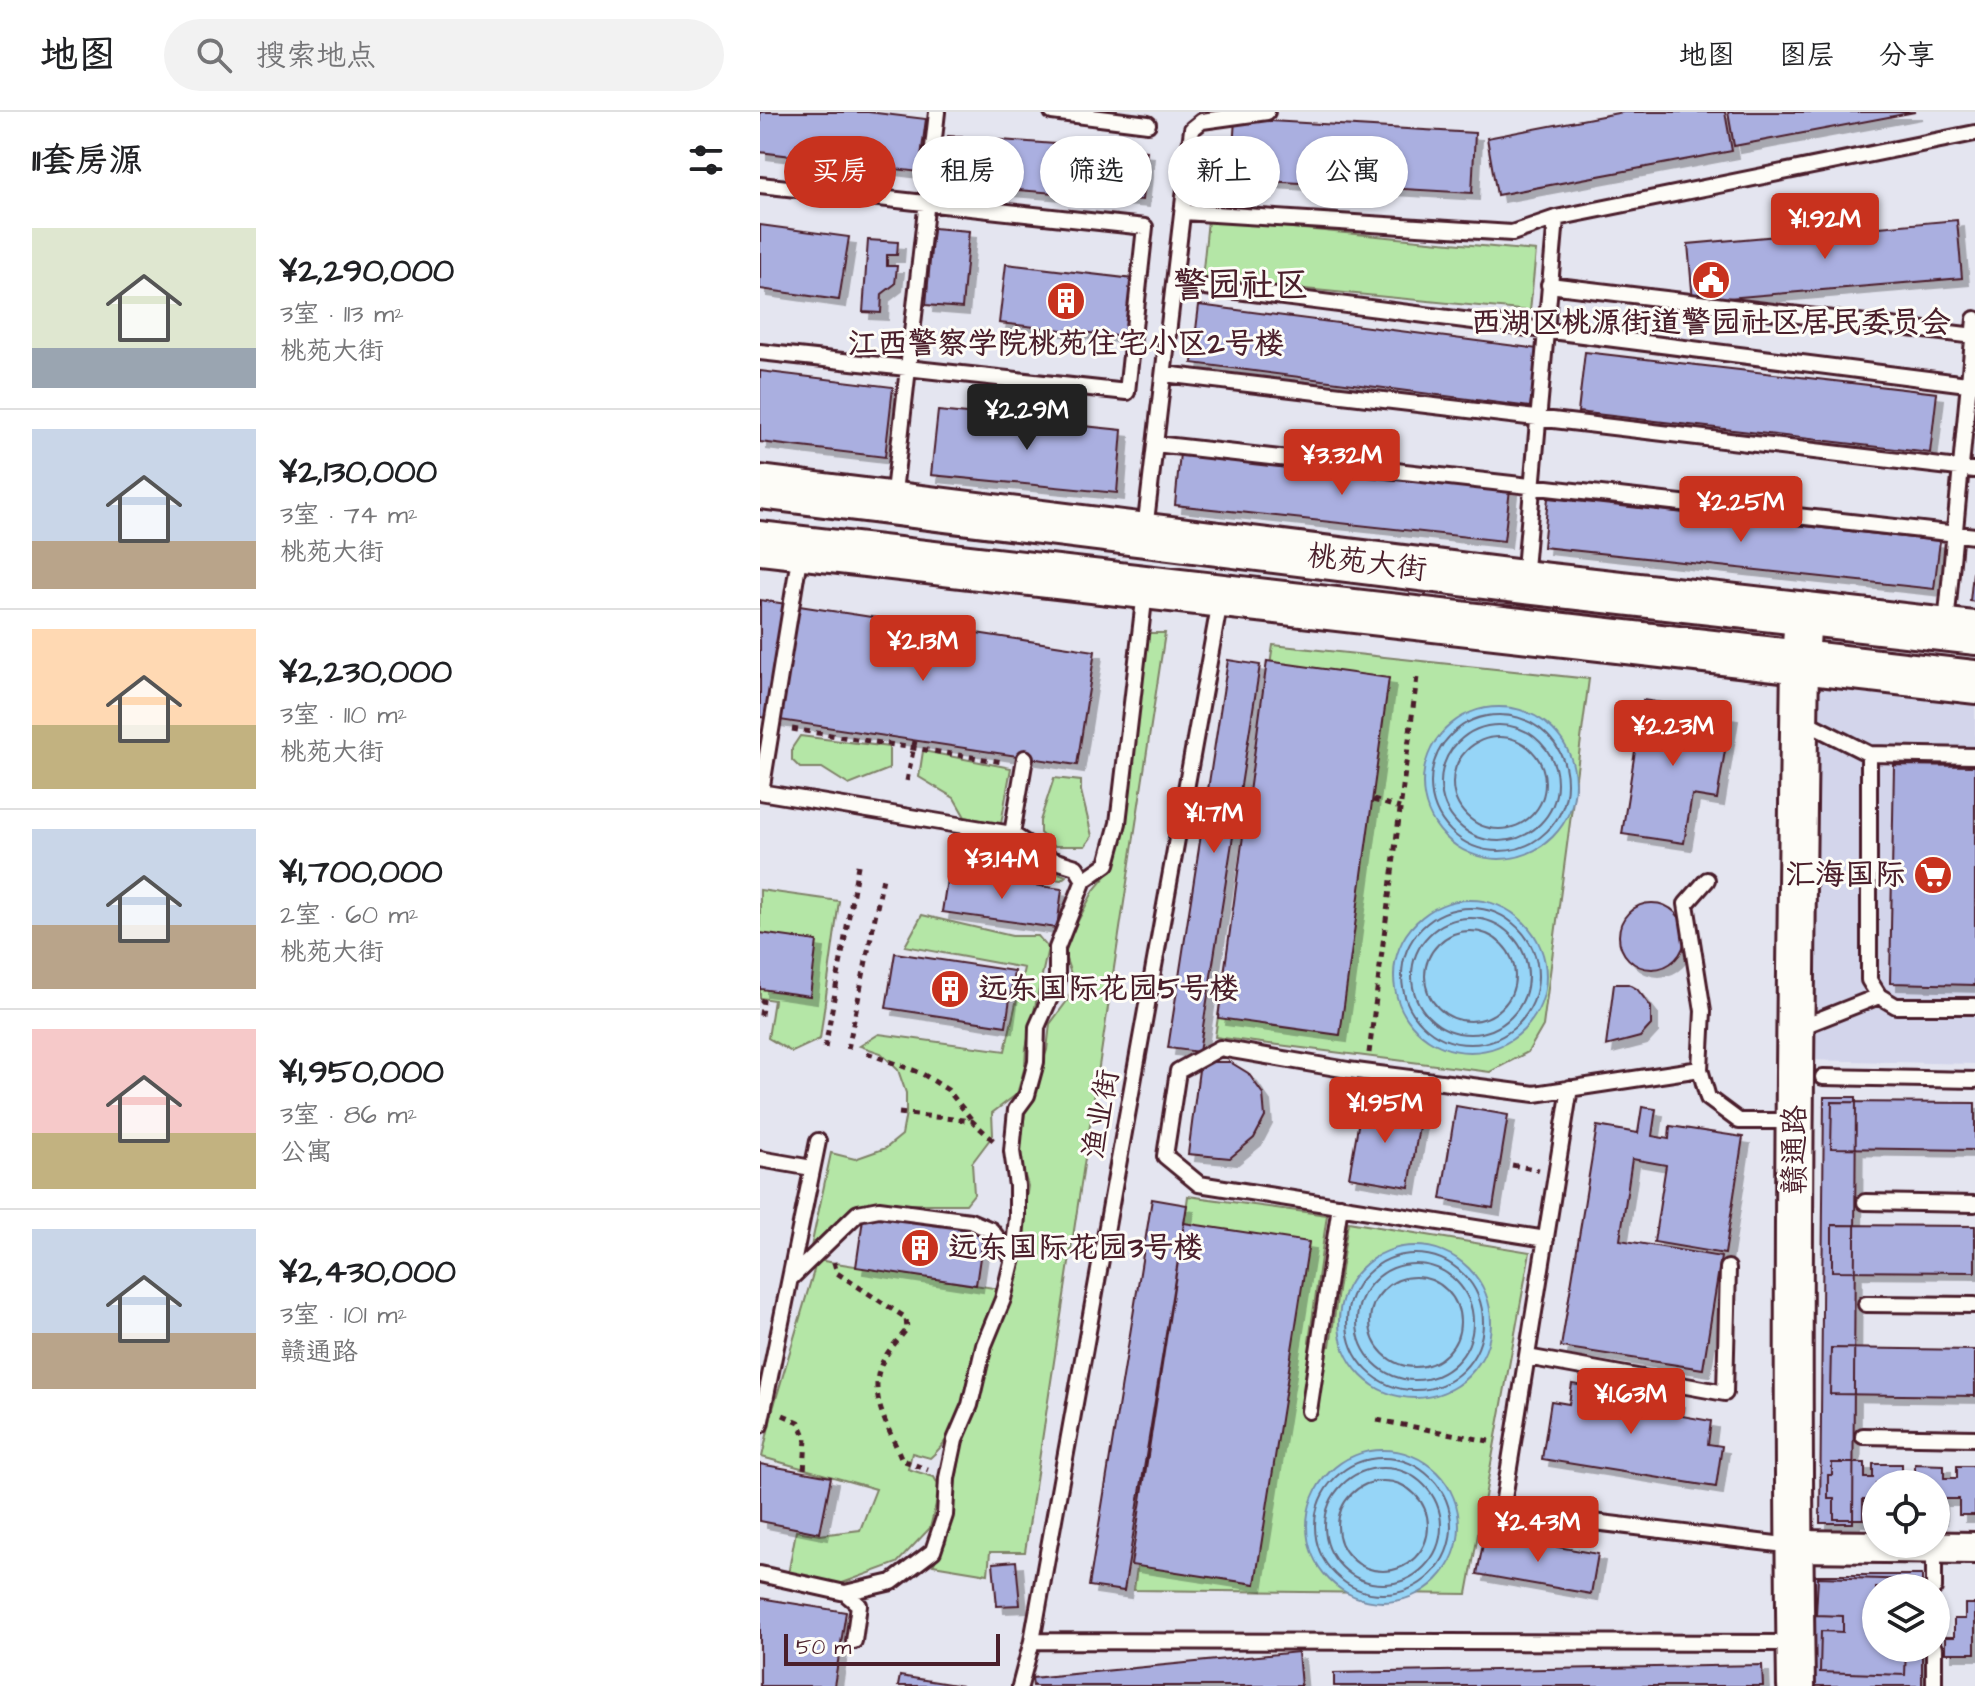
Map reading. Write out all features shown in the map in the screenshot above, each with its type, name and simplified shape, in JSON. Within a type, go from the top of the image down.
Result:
[{"type":"main road","name":"桃苑大街","points":[[760,487],[1524,582],[1960,631]]},
{"type":"main road","name":"桃苑大街","points":[[760,543],[1975,682]]},
{"type":"street","name":"赣通路","points":[[1796,1686],[1793,1546],[1794,1029],[1803,613]]},
{"type":"street","points":[[1793,1546],[1862,1546]]},
{"type":"street","points":[[1950,1547],[1975,1548]]},
{"type":"lane","points":[[934,136],[937,112]]},
{"type":"lane","points":[[1052,112],[1148,124]]},
{"type":"lane","points":[[1144,535],[1192,129],[1202,121],[1267,112]]},
{"type":"lane","points":[[1183,212],[1512,233],[1556,218],[1975,133]]},
{"type":"lane","points":[[760,185],[912,201]]},
{"type":"lane","points":[[893,504],[926,208]]},
{"type":"lane","points":[[760,352],[1127,392],[1145,227],[972,208]]},
{"type":"lane","points":[[1524,582],[1556,218]]},
{"type":"lane","points":[[1174,283],[1972,385]]},
{"type":"lane","points":[[1549,285],[1974,336]]},
{"type":"lane","points":[[1960,631],[1955,533],[1968,469],[1975,319]]},
{"type":"lane","points":[[1164,374],[1968,469]]},
{"type":"lane","points":[[1155,444],[1975,536]]},
{"type":"lane","points":[[801,547],[761,792],[1012,834],[1050,859],[1076,867],[1084,880]]},
{"type":"lane","points":[[760,1574],[845,1593],[892,1582],[933,1551],[945,1515],[947,1478],[955,1440],[970,1405],[984,1345],[1003,1299],[1013,1258],[1017,1217],[1013,1158],[1016,1110],[1027,1095],[1036,1062],[1037,1027],[1057,982],[1057,948],[1084,880],[1107,864],[1118,823],[1146,587]]},
{"type":"lane","name":"渔业街","points":[[1020,1686],[1032,1641],[1221,596]]},
{"type":"lane","points":[[1799,719],[1869,754],[1975,756]]},
{"type":"lane","points":[[1869,754],[1869,980],[1879,996],[1896,1006],[1975,1006]]},
{"type":"lane","points":[[1012,834],[1024,762]]},
{"type":"lane","points":[[1707,880],[1686,904],[1703,1011],[1700,1069],[1708,1098],[1739,1121],[1795,1121]]},
{"type":"lane","points":[[1794,1029],[1879,996]]},
{"type":"lane","points":[[1546,1239],[1199,1184],[1165,1156],[1178,1071],[1220,1048],[1366,1072],[1535,1094],[1700,1069]]},
{"type":"lane","points":[[1823,1077],[1975,1080]]},
{"type":"lane","points":[[1570,1088],[1502,1511],[1793,1546]]},
{"type":"lane","points":[[760,1425],[818,1141]]},
{"type":"lane","points":[[760,1159],[812,1168]]},
{"type":"lane","points":[[1865,1202],[1975,1204]]},
{"type":"lane","points":[[1309,1411],[1340,1206]]},
{"type":"lane","points":[[790,1279],[858,1213],[879,1209],[970,1221],[991,1230],[1013,1258]]},
{"type":"lane","points":[[1527,1357],[1725,1393],[1728,1268]]},
{"type":"lane","points":[[1866,1304],[1975,1305]]},
{"type":"lane","points":[[1863,1436],[1975,1438]]},
{"type":"lane","points":[[845,1593],[859,1605],[854,1641]]},
{"type":"lane","points":[[1032,1641],[1795,1643]]},
{"type":"lane","points":[[1934,1662],[1934,1686]]},
{"type":"path","points":[[1366,1072],[1417,677]]},
{"type":"path","points":[[773,726],[1024,762]]},
{"type":"path","points":[[907,781],[914,744]]},
{"type":"path","points":[[1373,800],[1400,808]]},
{"type":"path","points":[[825,1048],[859,860]]},
{"type":"path","points":[[848,1049],[883,878]]},
{"type":"path","points":[[760,1000],[763,1001],[760,1021]]},
{"type":"path","points":[[867,1053],[921,1073],[948,1090],[972,1121],[1013,1158]]},
{"type":"path","points":[[899,1113],[972,1121]]},
{"type":"path","points":[[828,1241],[837,1273],[906,1318],[907,1329],[881,1364],[875,1386],[876,1400],[902,1460],[947,1478]]},
{"type":"path","points":[[762,1406],[799,1422],[806,1438],[804,1472]]},
{"type":"path","points":[[1377,1420],[1513,1446]]},
{"type":"shaded area","points":[[1810,685],[1975,704],[1975,1064],[1808,1060]]},
{"type":"green space","points":[[1208,220],[1536,251],[1530,311],[1202,279]]},
{"type":"green space","points":[[1148,633],[1165,633],[1025,1552],[990,1552],[988,1574],[933,1565],[946,1542],[962,1444],[979,1406],[991,1347],[1014,1281],[1028,1186],[1019,1156],[1025,1113],[1047,1050],[1050,1024],[1072,989],[1065,956],[1067,942],[1094,890],[1111,870],[1126,827]]},
{"type":"green space","points":[[1273,645],[1589,679],[1543,1026],[1528,1052],[1490,1072],[1215,1037]]},
{"type":"green space","points":[[800,736],[889,747],[889,769],[849,785],[822,768],[800,768],[792,760],[792,748]]},
{"type":"green space","points":[[923,751],[1011,768],[1001,824],[965,817],[954,798],[919,777]]},
{"type":"green space","points":[[1054,778],[1081,781],[1092,836],[1085,846],[1053,846],[1040,833],[1040,821]]},
{"type":"green space","points":[[969,838],[1066,876],[1061,880],[964,868]]},
{"type":"green space","points":[[760,890],[839,901],[820,1039],[792,1052],[768,1038],[774,1000],[760,998]]},
{"type":"green space","points":[[922,915],[1012,936],[1038,936],[1048,948],[1017,1094],[992,1113],[993,1135],[972,1163],[974,1194],[966,1204],[869,1204],[837,1222],[811,1247],[831,1153],[855,1159],[886,1148],[902,1135],[906,1093],[898,1070],[881,1053],[860,1046],[879,1034],[1005,1051],[1024,968],[905,946]]},
{"type":"green space","points":[[1188,1196],[1327,1215],[1309,1342],[1330,1346],[1348,1222],[1530,1252],[1467,1594],[1134,1590]]},
{"type":"green space","points":[[817,1260],[1000,1289],[974,1380],[955,1425],[930,1458],[912,1453],[908,1469],[934,1477],[940,1488],[930,1528],[897,1563],[837,1585],[788,1575],[796,1531],[820,1535],[860,1530],[876,1489],[762,1457]]},
{"type":"water","points":[[1499,707],[1528,713],[1552,730],[1569,754],[1575,783],[1569,812],[1552,836],[1528,853],[1499,859],[1470,853],[1446,836],[1429,812],[1423,783],[1429,754],[1446,730],[1470,713]]},
{"type":"water","points":[[1470,900],[1499,906],[1523,923],[1540,947],[1546,976],[1540,1005],[1523,1029],[1499,1046],[1470,1052],[1441,1046],[1417,1029],[1400,1005],[1394,976],[1400,947],[1417,923],[1441,906]]},
{"type":"water","points":[[1415,1246],[1444,1252],[1468,1269],[1485,1293],[1491,1322],[1485,1351],[1468,1375],[1444,1392],[1415,1398],[1386,1392],[1362,1375],[1345,1351],[1339,1322],[1345,1293],[1362,1269],[1386,1252]]},
{"type":"water","points":[[1383,1450],[1412,1456],[1436,1473],[1453,1497],[1459,1526],[1453,1555],[1436,1579],[1412,1596],[1383,1602],[1354,1596],[1330,1579],[1313,1555],[1307,1526],[1313,1497],[1330,1473],[1354,1456]]},
{"type":"building","points":[[760,112],[868,112],[926,119],[924,136],[912,136],[912,171],[896,169],[896,136],[784,136],[784,155],[760,152]]},
{"type":"building","points":[[1623,112],[1725,112],[1732,151],[1497,195],[1487,138]]},
{"type":"building","points":[[1728,112],[1915,112],[1734,146]]},
{"type":"building","points":[[1235,119],[1475,133],[1472,193],[1408,189],[1408,136],[1296,136],[1296,183],[1280,182],[1280,136],[1234,136]]},
{"type":"building","points":[[1024,142],[1040,143],[1040,192],[1024,190]]},
{"type":"building","points":[[1957,220],[1962,278],[1693,301],[1688,244]]},
{"type":"building","points":[[760,225],[849,237],[839,300],[760,289]]},
{"type":"building","points":[[933,228],[969,231],[962,308],[926,305]]},
{"type":"building","points":[[868,240],[898,242],[897,255],[887,255],[887,266],[897,266],[895,284],[882,294],[881,313],[863,312]]},
{"type":"building","name":"江西警察学院桃苑住宅小区2号楼","points":[[1006,264],[1133,279],[1126,337],[999,323]]},
{"type":"building","points":[[1199,305],[1538,349],[1530,407],[1192,363]]},
{"type":"building","points":[[1585,352],[1937,393],[1930,453],[1578,412]]},
{"type":"building","points":[[760,371],[893,387],[885,457],[760,442]]},
{"type":"building","points":[[938,411],[1122,430],[1117,493],[931,475]]},
{"type":"building","points":[[1180,453],[1510,489],[1504,541],[1175,505]]},
{"type":"building","points":[[1548,498],[1940,541],[1934,589],[1543,547]]},
{"type":"building","points":[[1975,554],[1975,602],[1970,601]]},
{"type":"building","points":[[760,600],[1095,651],[1077,765],[760,717]]},
{"type":"building","points":[[1228,660],[1260,665],[1199,1052],[1168,1048]]},
{"type":"building","points":[[1267,661],[1389,678],[1340,1035],[1218,1018]]},
{"type":"building","points":[[1643,700],[1731,714],[1717,799],[1692,795],[1684,843],[1622,834]]},
{"type":"building","name":"汇海国际","points":[[1894,765],[1975,766],[1975,985],[1890,983]]},
{"type":"building","points":[[948,873],[1062,889],[1057,928],[942,912]]},
{"type":"building","points":[[1652,903],[1665,905],[1675,913],[1683,923],[1683,949],[1675,959],[1665,967],[1652,969],[1639,967],[1629,959],[1621,949],[1619,936],[1621,923],[1629,913],[1639,905]]},
{"type":"building","points":[[760,933],[817,941],[810,996],[760,989]]},
{"type":"building","name":"远东国际花园5号楼","points":[[895,953],[1014,971],[1006,1026],[886,1008]]},
{"type":"building","points":[[1614,984],[1628,984],[1637,989],[1651,1007],[1651,1025],[1640,1037],[1606,1046]]},
{"type":"building","points":[[1200,1062],[1230,1062],[1248,1073],[1263,1094],[1265,1117],[1254,1138],[1230,1158],[1188,1154]]},
{"type":"building","points":[[1824,1097],[1856,1097],[1853,1523],[1820,1523]]},
{"type":"building","points":[[1832,1102],[1975,1103],[1975,1150],[1831,1148]]},
{"type":"building","points":[[1362,1103],[1421,1114],[1409,1187],[1349,1177]]},
{"type":"building","points":[[1456,1106],[1508,1115],[1493,1208],[1441,1199]]},
{"type":"building","points":[[1642,1107],[1656,1109],[1652,1136],[1669,1139],[1670,1126],[1743,1137],[1725,1254],[1654,1242],[1666,1165],[1632,1159],[1620,1240],[1721,1257],[1703,1369],[1561,1347],[1597,1126],[1638,1133]]},
{"type":"building","points":[[1152,1199],[1187,1205],[1124,1591],[1089,1586]]},
{"type":"building","name":"远东国际花园3号楼","points":[[864,1212],[984,1230],[976,1285],[856,1267]]},
{"type":"building","points":[[1184,1223],[1309,1242],[1255,1584],[1131,1565]]},
{"type":"building","points":[[1832,1225],[1975,1226],[1975,1272],[1832,1271]]},
{"type":"building","points":[[1831,1348],[1975,1350],[1975,1396],[1830,1394]]},
{"type":"building","points":[[1572,1384],[1678,1400],[1676,1415],[1711,1421],[1708,1444],[1722,1446],[1716,1487],[1542,1459],[1551,1401],[1569,1404]]},
{"type":"building","points":[[1832,1463],[1865,1463],[1865,1470],[1862,1470],[1862,1519],[1834,1519],[1834,1499],[1828,1499],[1828,1475],[1832,1475]]},
{"type":"building","points":[[760,1464],[831,1477],[820,1533],[760,1521]]},
{"type":"building","points":[[1873,1464],[1902,1464],[1902,1470],[1873,1470]]},
{"type":"building","points":[[1915,1464],[1944,1465],[1944,1470],[1915,1470]]},
{"type":"building","points":[[1957,1466],[1975,1466],[1975,1515],[1959,1515],[1959,1499],[1950,1499],[1950,1478],[1957,1478]]},
{"type":"building","points":[[1485,1534],[1598,1554],[1591,1594],[1477,1574]]},
{"type":"building","points":[[1016,1561],[1020,1605],[997,1606],[993,1563]]},
{"type":"building","points":[[1815,1575],[1862,1575],[1862,1662],[1922,1662],[1922,1686],[1815,1686]]},
{"type":"building","points":[[1818,1577],[1862,1578],[1862,1662],[1905,1662],[1905,1675],[1820,1672],[1821,1631],[1843,1632],[1843,1616],[1816,1615]]},
{"type":"building","points":[[760,1598],[846,1612],[834,1686],[760,1686]]},
{"type":"building","points":[[1965,1604],[1975,1604],[1975,1653],[1950,1653],[1954,1619],[1965,1619]]},
{"type":"building","points":[[1298,1652],[1301,1686],[1033,1686],[1032,1678]]},
{"type":"building","points":[[1762,1665],[1763,1686],[1334,1686],[1334,1673]]},
{"type":"building","points":[[900,1676],[962,1686],[898,1686]]},
{"type":"place","name":"西湖区桃源街道警园社区居民委员会","points":[[1711,280]]},
{"type":"place","name":"江西警察学院桃苑住宅小区2号楼","points":[[1066,301]]},
{"type":"place","name":"汇海国际","points":[[1933,875]]},
{"type":"place","name":"远东国际花园5号楼","points":[[950,989]]},
{"type":"place","name":"远东国际花园3号楼","points":[[920,1248]]},
{"type":"district","name":"警园社区","points":[[1241,286]]}]
